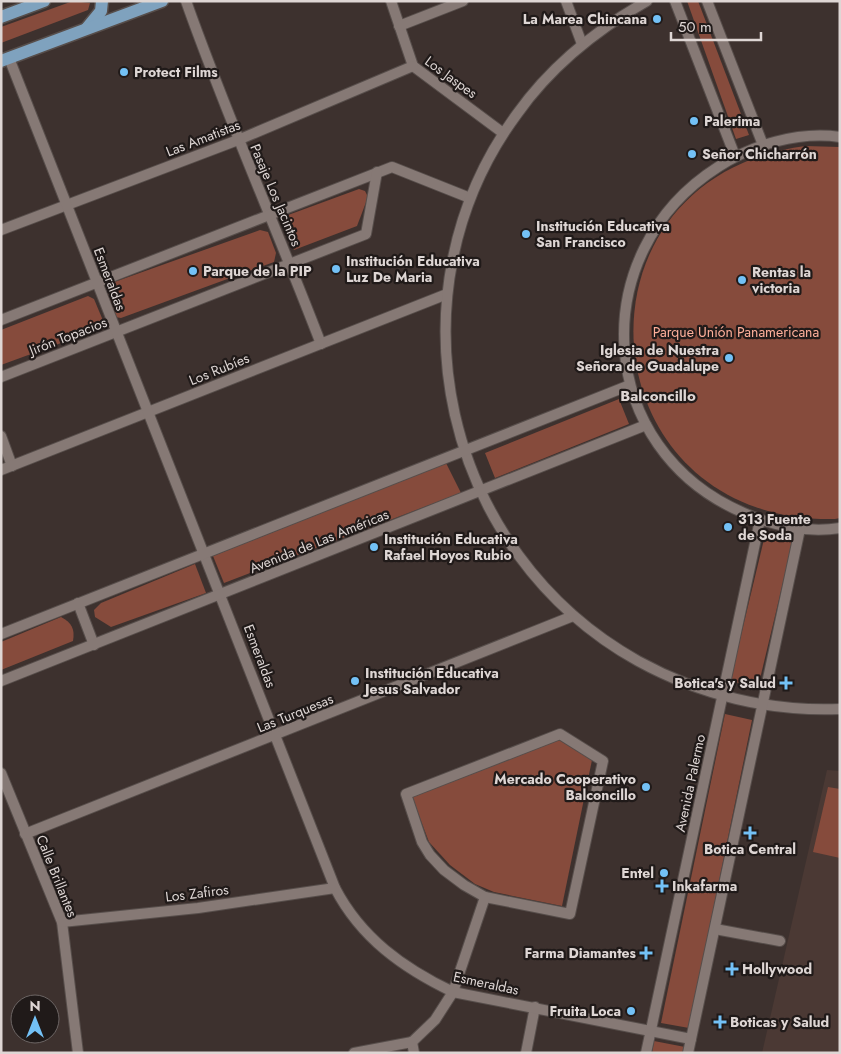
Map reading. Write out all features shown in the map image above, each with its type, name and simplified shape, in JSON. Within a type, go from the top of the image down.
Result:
[{"type":"main road","points":[[1,17],[44,1]]},
{"type":"main road","points":[[85,30],[98,15],[102,1]]},
{"type":"main road","points":[[5,60],[162,1]]},
{"type":"street","name":"Pasaje Los Jacintos","points":[[186,1],[238,140],[321,344]]},
{"type":"street","name":"Los Jaspes","points":[[391,1],[413,66],[504,133]]},
{"type":"street","points":[[399,26],[463,1]]},
{"type":"street","points":[[566,1],[582,44]]},
{"type":"street","points":[[647,1],[624,14],[582,44],[543,81],[504,133],[485,164],[470,198],[453,256],[447,294],[445,333],[448,382],[463,451],[480,492],[496,522],[524,565],[573,616],[612,646],[648,667],[681,682],[722,696],[762,704],[812,709],[840,709]]},
{"type":"street","points":[[675,1],[734,156]]},
{"type":"street","points":[[707,1],[763,145]]},
{"type":"street","name":"Esmeraldas","points":[[5,60],[66,204],[221,594],[335,888],[358,924],[379,946],[422,977],[453,992],[691,1039]]},
{"type":"street","name":"Las Amatistas","points":[[1,230],[238,140],[413,66]]},
{"type":"street","points":[[840,137],[809,136],[763,145],[734,156],[694,182],[661,217],[638,258],[627,296],[623,331],[630,385],[646,425],[663,451],[690,481],[728,506],[760,520],[800,528],[840,528]]},
{"type":"street","points":[[1,320],[392,167],[470,198]]},
{"type":"street","name":"Jirón Topacios","points":[[1,377],[366,234],[378,172]]},
{"type":"street","name":"Los Rubíes","points":[[1,470],[447,294]]},
{"type":"street","points":[[1,634],[630,385]]},
{"type":"street","name":"Avenida de Las Américas","points":[[1,682],[646,425]]},
{"type":"street","points":[[1,436],[12,466]]},
{"type":"street","name":"Avenida Palermo","points":[[646,1053],[760,520]]},
{"type":"street","points":[[688,1053],[800,528]]},
{"type":"street","points":[[78,603],[94,645]]},
{"type":"street","name":"Las Turquesas","points":[[25,834],[276,736],[573,616]]},
{"type":"street","points":[[560,734],[603,761],[570,914],[485,897],[444,870],[430,855],[422,842],[406,794],[560,734]]},
{"type":"street","name":"Calle Brillantes","points":[[1,773],[62,922],[78,1053]]},
{"type":"street","name":"Los Zafiros","points":[[62,922],[198,908],[335,888]]},
{"type":"street","points":[[354,1053],[412,1042],[434,1020],[453,992],[485,897]]},
{"type":"street","points":[[715,929],[780,941]]},
{"type":"street","points":[[526,1053],[535,1007]]},
{"type":"street","points":[[412,1042],[414,1053]]},
{"type":"shaded area","points":[[827,770],[840,771],[840,1053],[762,1053]]},
{"type":"green space","points":[[73,1],[90,3],[88,10],[1,43],[1,27]]},
{"type":"green space","points":[[687,1],[698,1],[749,135],[736,139]]},
{"type":"green space","name":"Parque Unión Panamericana","points":[[805,146],[840,147],[840,518],[835,519],[752,506],[690,467],[651,412],[634,346],[640,279],[671,218],[725,171]]},
{"type":"green space","points":[[359,189],[365,191],[368,197],[357,226],[294,250],[280,218]]},
{"type":"green space","points":[[260,230],[268,232],[276,253],[274,262],[121,318],[115,317],[106,285]]},
{"type":"green space","points":[[88,296],[94,299],[104,323],[102,328],[1,365],[1,330]]},
{"type":"green space","points":[[619,399],[629,424],[495,478],[485,453]]},
{"type":"green space","points":[[446,463],[461,493],[224,583],[213,556]]},
{"type":"green space","points":[[765,535],[793,541],[758,687],[730,681]]},
{"type":"green space","points":[[195,564],[206,593],[111,627],[95,617],[94,610],[101,603]]},
{"type":"green space","points":[[61,617],[72,627],[74,633],[73,641],[1,670],[1,642]]},
{"type":"green space","points":[[725,714],[752,720],[689,1028],[661,1023]]},
{"type":"green space","points":[[559,740],[592,760],[562,906],[494,892],[475,884],[450,865],[429,842],[412,797]]},
{"type":"green space","points":[[828,787],[840,789],[840,858],[813,852]]},
{"type":"green space","points":[[654,1041],[685,1047],[684,1053],[652,1053]]},
{"type":"place","name":"La Marea Chincana","points":[[657,19]]},
{"type":"place","name":"Protect Films","points":[[124,72]]},
{"type":"place","name":"Palerima","points":[[694,121]]},
{"type":"place","name":"Señor Chicharrón","points":[[692,154]]},
{"type":"place","name":"Institución Educativa San Francisco","points":[[526,234]]},
{"type":"place","name":"Institución Educativa Luz De Maria","points":[[336,269]]},
{"type":"place","name":"Parque de la PIP","points":[[193,271]]},
{"type":"place","name":"Rentas la victoria","points":[[742,280]]},
{"type":"place","name":"Iglesia de Nuestra Señora de Guadalupe","points":[[729,358]]},
{"type":"place","name":"313 Fuente de Soda","points":[[728,527]]},
{"type":"place","name":"Institución Educativa Rafael Hoyos Rubio","points":[[374,547]]},
{"type":"place","name":"Institución Educativa Jesus Salvador","points":[[355,681]]},
{"type":"place","name":"Botica's y Salud","points":[[786,683]]},
{"type":"place","name":"Mercado Cooperativo Balconcillo","points":[[646,787]]},
{"type":"place","name":"Botica Central","points":[[750,833]]},
{"type":"place","name":"Entel","points":[[664,873]]},
{"type":"place","name":"Inkafarma","points":[[662,886]]},
{"type":"place","name":"Farma Diamantes","points":[[646,953]]},
{"type":"place","name":"Hollywood","points":[[732,969]]},
{"type":"place","name":"Fruita Loca","points":[[631,1011]]},
{"type":"place","name":"Boticas y Salud","points":[[720,1022]]},
{"type":"district","name":"Balconcillo","points":[[658,396]]}]
